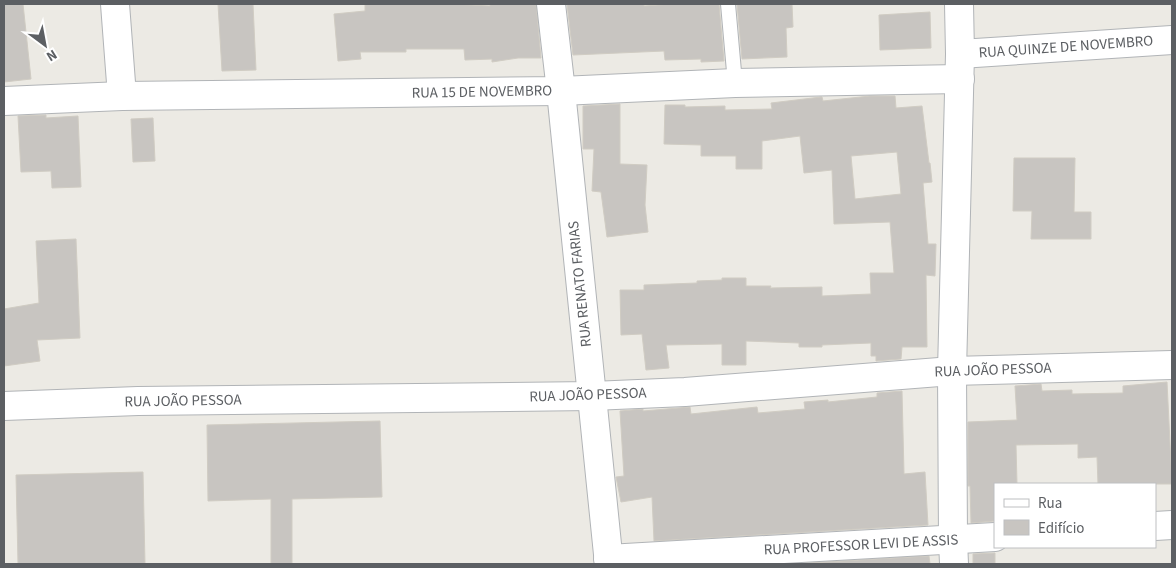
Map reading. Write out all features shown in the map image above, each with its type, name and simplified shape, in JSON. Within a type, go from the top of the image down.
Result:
[{"type":"street","points":[[115,4],[122,96]]},
{"type":"street","name":"RUA RENATO FARIAS","points":[[551,4],[608,561]]},
{"type":"street","points":[[954,552],[952,371],[960,66],[959,4]]},
{"type":"street","name":"RUA QUINZE DE NOVEMBRO","points":[[960,66],[1172,40]]},
{"type":"street","name":"RUA 15 DE NOVEMBRO","points":[[4,101],[122,96],[561,91],[735,83],[960,66]]},
{"type":"street","name":"RUA JOÃO PESSOA","points":[[4,406],[138,401],[592,396],[685,392],[952,371],[1172,365]]},
{"type":"street","points":[[1156,526],[1172,525]]},
{"type":"street","name":"RUA PROFESSOR LEVI DE ASSIS","points":[[608,561],[954,552],[994,538]]},
{"type":"lane","points":[[728,4],[735,83]]},
{"type":"building","points":[[4,4],[23,4],[31,79],[4,82]]},
{"type":"building","points":[[218,4],[253,4],[256,70],[222,71]]},
{"type":"building","points":[[365,4],[490,6],[490,4],[536,4],[541,58],[518,58],[492,62],[492,59],[465,60],[464,49],[406,49],[406,52],[360,52],[361,59],[338,61],[334,14],[365,11]]},
{"type":"building","points":[[567,4],[644,4],[644,6],[719,4],[724,61],[701,62],[701,59],[665,60],[664,51],[573,55]]},
{"type":"building","points":[[737,4],[792,4],[793,27],[786,28],[787,57],[742,59]]},
{"type":"building","points":[[930,12],[931,48],[880,50],[879,15]]},
{"type":"building","points":[[870,96],[895,96],[896,108],[922,106],[932,182],[923,183],[928,244],[936,244],[935,276],[926,275],[927,347],[902,347],[901,359],[876,361],[876,356],[871,356],[871,343],[799,347],[799,343],[746,341],[746,365],[722,365],[722,344],[666,345],[669,368],[646,370],[642,334],[621,335],[620,290],[644,290],[644,285],[697,283],[697,281],[722,280],[722,278],[746,278],[746,286],[771,286],[770,288],[822,287],[822,296],[871,294],[870,273],[894,273],[890,222],[834,224],[832,170],[804,173],[800,136],[762,141],[762,169],[736,169],[736,156],[701,156],[701,145],[664,144],[665,105],[685,105],[685,107],[725,106],[725,110],[772,109],[771,103],[821,97],[823,101]],"holes":[[[897,152],[901,194],[855,199],[851,156]]]},
{"type":"building","points":[[620,104],[620,164],[647,165],[645,205],[648,232],[607,237],[601,192],[592,191],[594,149],[583,149],[583,106]]},
{"type":"building","points":[[46,115],[46,118],[78,116],[81,187],[52,188],[51,171],[21,172],[18,116]]},
{"type":"building","points":[[153,118],[155,161],[133,162],[131,119]]},
{"type":"building","points":[[1014,158],[1075,158],[1074,212],[1091,212],[1091,239],[1031,239],[1032,211],[1013,211]]},
{"type":"building","points":[[76,239],[80,338],[37,340],[40,361],[4,366],[4,309],[39,303],[36,241]]},
{"type":"building","points":[[1167,382],[1172,484],[1098,483],[1097,457],[1078,458],[1078,444],[1016,445],[1017,483],[994,483],[994,521],[971,523],[970,486],[968,486],[968,422],[1017,420],[1015,386],[1041,384],[1042,391],[1072,390],[1072,394],[1123,393],[1123,386]]},
{"type":"building","points":[[902,391],[904,474],[925,472],[928,525],[654,541],[652,497],[621,502],[616,477],[624,476],[620,411],[690,407],[691,414],[757,407],[758,413],[805,409],[804,402],[828,400],[828,402],[877,397],[877,393]]},
{"type":"building","points":[[380,421],[382,497],[292,499],[292,564],[271,564],[271,499],[208,501],[207,425]]},
{"type":"building","points":[[143,472],[145,564],[18,564],[16,475]]},
{"type":"building","points":[[995,553],[995,564],[973,564],[973,554]]},
{"type":"building","points":[[929,556],[930,564],[791,564]]}]
